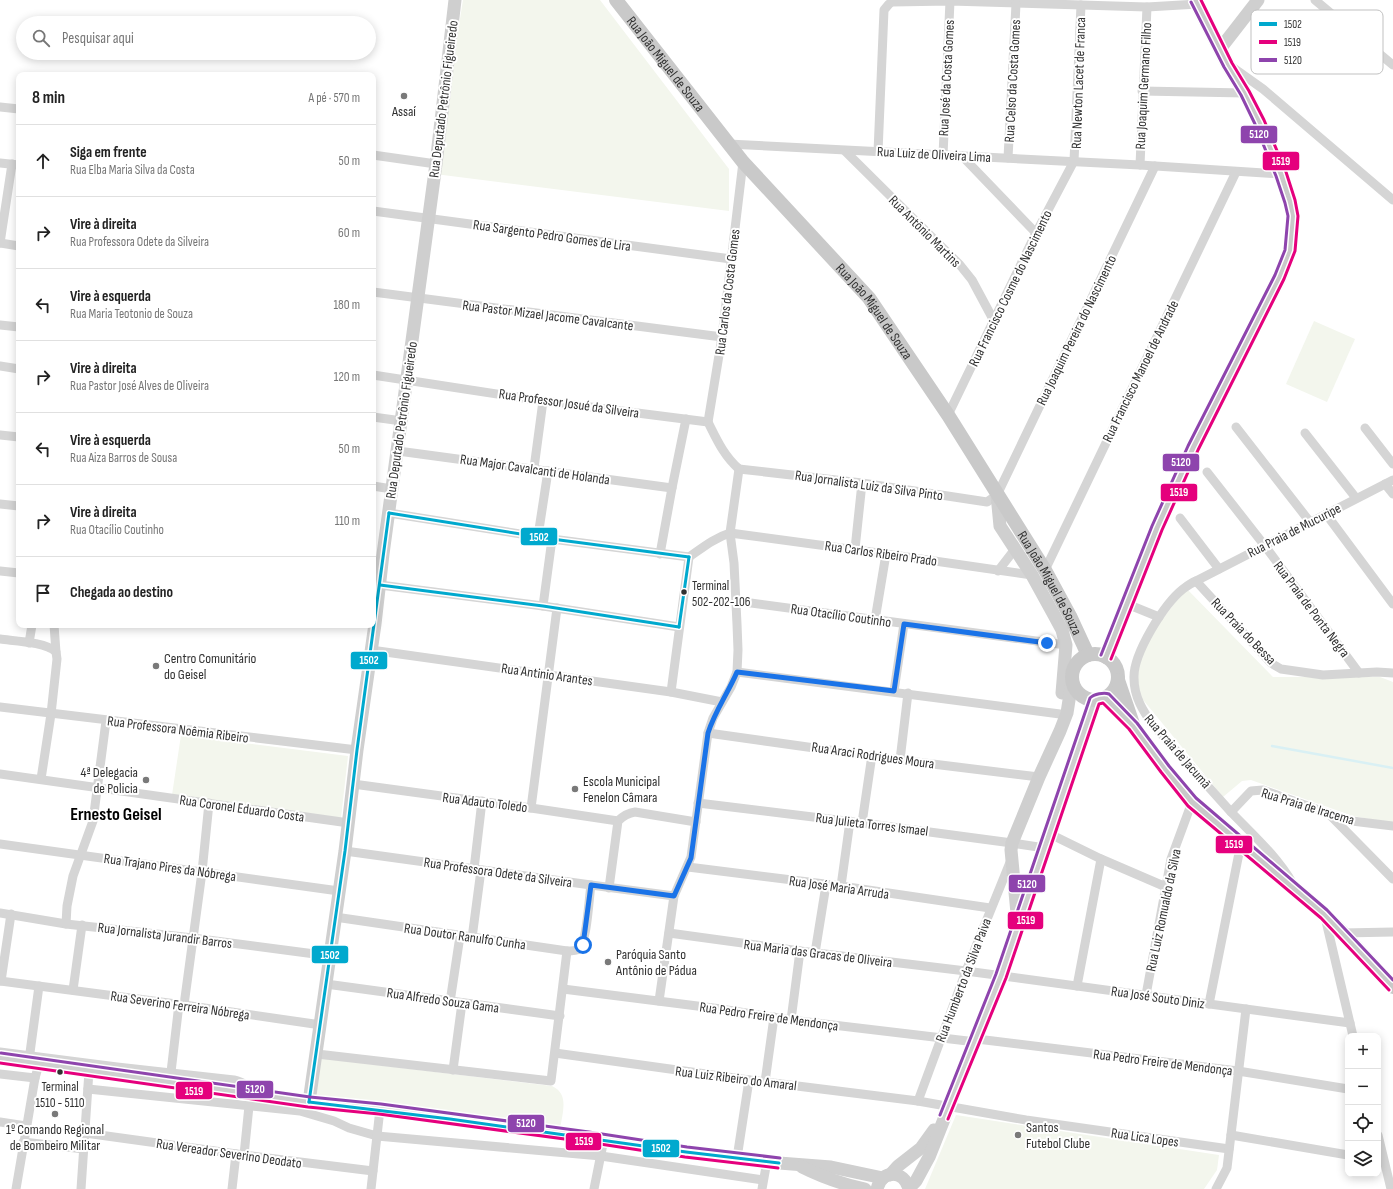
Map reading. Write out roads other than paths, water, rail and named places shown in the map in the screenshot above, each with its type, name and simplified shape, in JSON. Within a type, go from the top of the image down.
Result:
[{"type":"main road","name":"Rua Deputado Petrônio Figueiredo","points":[[376,611],[380,585],[378,554],[389,513],[398,451],[436,164],[455,0]]},
{"type":"main road","name":"Rua João Miguel de Souza","points":[[616,0],[743,162],[869,298],[948,415],[997,495],[1038,573],[1070,616],[1088,655]]},
{"type":"main road","points":[[1220,49],[1258,0]]},
{"type":"main road","points":[[1106,657],[1157,528],[1193,448],[1280,277],[1290,251],[1293,216],[1281,174],[1260,122],[1228,65],[1196,2]]},
{"type":"main road","points":[[997,495],[1000,526],[1014,549],[1038,573],[1054,615],[1062,630],[1066,644],[1060,731]]},
{"type":"main road","name":"Rua Deputado Petrônio Figueiredo","points":[[309,1102],[349,823],[374,628]]},
{"type":"main road","points":[[1018,927],[1010,850],[1039,777],[1067,713],[1074,668],[1077,662],[1088,655],[1096,654],[1106,657],[1115,665],[1118,674],[1116,688],[1111,694],[1100,699],[1087,699],[1080,695],[1072,681]]},
{"type":"main road","points":[[1118,680],[1133,726]]},
{"type":"main road","points":[[1100,699],[1133,726],[1192,802],[1241,842],[1324,914],[1393,987]]},
{"type":"main road","points":[[909,1189],[929,1157],[1001,976],[1050,834],[1100,699]]},
{"type":"main road","points":[[0,1058],[32,1061],[90,1071],[117,1071],[187,1079],[251,1100],[309,1102],[380,1109],[604,1139],[686,1152],[831,1167],[883,1181],[897,1175],[907,1182],[909,1189]]},
{"type":"main road","points":[[883,1181],[898,1166],[921,1148],[946,1112]]},
{"type":"main road","points":[[795,1164],[837,1183],[865,1189]]},
{"type":"street","points":[[1315,0],[1328,10]]},
{"type":"street","points":[[878,152],[884,10],[889,4],[898,1],[950,1],[1016,4],[1147,6],[1196,2]]},
{"type":"street","name":"Rua José da Costa Gomes","points":[[943,155],[950,1]]},
{"type":"street","name":"Rua Celso da Costa Gomes","points":[[1008,158],[1016,4]]},
{"type":"street","name":"Rua Newton Lacet de Franca","points":[[1074,162],[1081,5]]},
{"type":"street","name":"Rua Joaquim Germano Filho","points":[[1140,165],[1142,91],[1147,6]]},
{"type":"street","points":[[1383,54],[1392,61]]},
{"type":"street","points":[[1228,65],[1263,89],[1393,200]]},
{"type":"street","points":[[1142,91],[1247,98],[1263,89]]},
{"type":"street","points":[[0,107],[16,109]]},
{"type":"street","name":"Rua Luiz de Oliveira Lima","points":[[728,144],[1140,165],[1281,174]]},
{"type":"street","name":"Rua Antônio Martins","points":[[845,150],[960,265],[972,280],[994,321]]},
{"type":"street","points":[[376,156],[436,164]]},
{"type":"street","points":[[962,156],[1036,233]]},
{"type":"street","name":"Rua Carlos da Costa Gomes","points":[[708,422],[722,337],[743,162]]},
{"type":"street","name":"Rua Francisco Cosme do Nascimento","points":[[948,415],[1036,233],[1074,162]]},
{"type":"street","points":[[0,163],[15,164],[0,243],[16,246]]},
{"type":"street","name":"Rua Joaquim Pereira do Nascimento","points":[[997,495],[1155,166]]},
{"type":"street","name":"Rua Francisco Manoel de Andrade","points":[[1038,573],[1236,172]]},
{"type":"street","name":"Rua Sargento Pedro Gomes de Lira","points":[[376,211],[731,259]]},
{"type":"street","name":"Rua Pastor Mizael Jacome Cavalcante","points":[[376,292],[722,337]]},
{"type":"street","points":[[0,325],[16,327]]},
{"type":"street","points":[[0,366],[16,369]]},
{"type":"street","name":"Rua Professor Josué da Silveira","points":[[376,375],[543,401],[708,422]]},
{"type":"street","points":[[534,468],[543,401]]},
{"type":"street","points":[[376,417],[402,421]]},
{"type":"street","points":[[660,554],[686,419]]},
{"type":"street","points":[[659,1001],[674,896],[691,858],[708,733],[713,718],[731,687],[737,672],[738,650],[736,601],[734,563],[730,533],[739,469],[730,462],[724,454],[708,422]]},
{"type":"street","points":[[1236,427],[1310,522]]},
{"type":"street","points":[[1365,428],[1393,464]]},
{"type":"street","points":[[1305,433],[1356,498]]},
{"type":"street","points":[[0,435],[16,437]]},
{"type":"street","name":"Rua Major Cavalcanti de Holanda","points":[[398,451],[534,468],[672,488]]},
{"type":"street","name":"Rua Jornalista Luiz da Silva Pinto","points":[[739,469],[862,483],[987,502],[997,495]]},
{"type":"street","points":[[538,536],[548,471]]},
{"type":"street","name":"Rua Praia de Ponta Negra","points":[[1207,472],[1265,546],[1359,673]]},
{"type":"street","points":[[1389,482],[1393,494]]},
{"type":"street","name":"Rua Praia de Mucuripe","points":[[1196,581],[1389,482]]},
{"type":"street","points":[[855,549],[862,483]]},
{"type":"street","points":[[376,486],[392,488]]},
{"type":"street","points":[[0,504],[16,506]]},
{"type":"street","points":[[389,513],[552,539],[689,557],[711,541],[730,533]]},
{"type":"street","points":[[1326,514],[1393,604]]},
{"type":"street","points":[[1180,518],[1219,569]]},
{"type":"street","name":"Rua Carlos Ribeiro Prado","points":[[730,533],[855,549],[998,571],[1038,573]]},
{"type":"street","points":[[543,606],[552,539]]},
{"type":"street","points":[[998,571],[1014,549]]},
{"type":"street","points":[[875,620],[886,554]]},
{"type":"street","points":[[671,692],[689,557]]},
{"type":"street","points":[[0,571],[16,573]]},
{"type":"street","name":"Rua Praia do Bessa","points":[[1196,581],[1272,663],[1281,669],[1323,675],[1377,672],[1393,673]]},
{"type":"street","name":"Rua Praia de Jacumã","points":[[1196,581],[1183,589],[1158,617],[1142,648],[1135,665],[1134,677],[1138,700],[1142,710],[1154,725],[1231,812],[1279,863],[1296,890]]},
{"type":"street","points":[[380,585],[543,606],[679,627]]},
{"type":"street","name":"Rua Otacílio Coutinho","points":[[736,601],[1066,644]]},
{"type":"street","points":[[1127,604],[1158,617]]},
{"type":"street","points":[[531,808],[557,608]]},
{"type":"street","points":[[894,691],[904,624]]},
{"type":"street","points":[[29,643],[32,628]]},
{"type":"street","points":[[41,780],[51,714],[57,656],[54,628]]},
{"type":"street","points":[[0,639],[48,647],[57,656]]},
{"type":"street","name":"Rua Antinio Arantes","points":[[371,650],[671,692],[722,702]]},
{"type":"street","points":[[737,672],[894,691],[1060,714]]},
{"type":"street","points":[[900,760],[908,693]]},
{"type":"street","name":"Rua Professora Noêmia Ribeiro","points":[[0,707],[106,721],[357,750]]},
{"type":"street","points":[[66,924],[67,906],[73,876],[93,821],[106,721]]},
{"type":"street","name":"Rua Araci Rodrigues Moura","points":[[708,733],[900,760],[1039,777]]},
{"type":"street","points":[[862,823],[872,756]]},
{"type":"street","name":"Rua Coronel Eduardo Costa","points":[[0,774],[349,823]]},
{"type":"street","name":"Rua Adauto Toledo","points":[[353,784],[618,821]]},
{"type":"street","name":"Rua Praia de Iracema","points":[[1231,812],[1251,791],[1263,790],[1352,821],[1393,826]]},
{"type":"street","points":[[472,938],[482,801]]},
{"type":"street","name":"Rua Luiz Romualdo da Silva","points":[[1146,996],[1171,859],[1192,802]]},
{"type":"street","points":[[161,1097],[168,1076],[193,938],[209,803]]},
{"type":"street","name":"Rua Julieta Torres Ismael","points":[[698,803],[1012,842],[1045,848]]},
{"type":"street","points":[[609,888],[618,821],[626,814],[635,812],[696,822]]},
{"type":"street","points":[[1330,814],[1393,879]]},
{"type":"street","points":[[841,886],[850,821]]},
{"type":"street","points":[[1050,834],[1101,860],[1166,887]]},
{"type":"street","points":[[1209,1004],[1241,842]]},
{"type":"street","name":"Rua Trajano Pires da Nóbrega","points":[[0,844],[339,891]]},
{"type":"street","name":"Rua Professora Odete da Silveira","points":[[345,851],[674,896]]},
{"type":"street","name":"Rua Humberto da Silva Paiva","points":[[918,1101],[990,908],[1011,860]]},
{"type":"street","points":[[1078,986],[1101,860]]},
{"type":"street","name":"Rua José Maria Arruda","points":[[688,867],[841,886],[990,908]]},
{"type":"street","points":[[317,1054],[551,1081],[567,951],[576,951],[583,945],[591,885]]},
{"type":"street","points":[[815,953],[826,885]]},
{"type":"street","name":"Rua Jornalista Jurandir Barros","points":[[0,913],[66,924],[193,938],[330,956]]},
{"type":"street","points":[[0,981],[11,914]]},
{"type":"street","points":[[1324,914],[1352,1033]]},
{"type":"street","name":"Rua Doutor Ranulfo Cunha","points":[[335,917],[567,951]]},
{"type":"street","points":[[1343,933],[1389,932],[1393,924]]},
{"type":"street","points":[[73,990],[82,925]]},
{"type":"street","name":"Rua Maria das Gracas de Oliveira","points":[[669,933],[815,953],[966,971]]},
{"type":"street","points":[[450,1002],[460,936]]},
{"type":"street","points":[[792,1020],[800,951]]},
{"type":"street","name":"Rua José Souto Diniz","points":[[966,971],[1350,1023]]},
{"type":"street","name":"Rua Severino Ferreira Nóbrega","points":[[0,981],[182,1004],[321,1025]]},
{"type":"street","name":"Rua Alfredo Souza Gama","points":[[326,984],[560,1016]]},
{"type":"street","points":[[16,1189],[35,1078],[32,1061],[39,986]]},
{"type":"street","name":"Rua Pedro Freire de Mendonça","points":[[563,989],[721,1009],[792,1020],[1238,1071],[1345,1089]]},
{"type":"street","points":[[453,1070],[462,1003]]},
{"type":"street","points":[[1216,1189],[1227,1168],[1246,1009]]},
{"type":"street","points":[[765,1082],[774,1017]]},
{"type":"street","points":[[0,1052],[32,1061],[117,1071],[116,1091]]},
{"type":"street","name":"Rua Luiz Ribeiro do Amaral","points":[[554,1053],[748,1080],[918,1101]]},
{"type":"street","points":[[81,1189],[90,1071]]},
{"type":"street","points":[[0,1074],[35,1078]]},
{"type":"street","points":[[737,1158],[748,1080]]},
{"type":"street","points":[[88,1089],[161,1097],[251,1100],[300,1111],[377,1136],[601,1156],[682,1168],[762,1185],[767,1161]]},
{"type":"street","points":[[232,1189],[251,1100]]},
{"type":"street","name":"Rua Lica Lopes","points":[[918,1101],[946,1112],[1026,1120],[1229,1149]]},
{"type":"street","points":[[371,1189],[380,1109]]},
{"type":"street","points":[[0,1122],[26,1126]]},
{"type":"street","name":"Rua Vereador Severino Deodato","points":[[85,1133],[240,1155],[373,1171]]},
{"type":"street","points":[[1231,1135],[1345,1154]]},
{"type":"street","points":[[596,1188],[604,1139]]},
{"type":"street","points":[[23,1142],[84,1149]]},
{"type":"street","points":[[682,1168],[686,1152]]},
{"type":"street","points":[[1381,1161],[1391,1189]]},
{"type":"waterway","points":[[1272,746],[1393,768]]},
{"type":"place","name":"Assaí","points":[[404,96]]},
{"type":"place","name":"Terminal 502-202-106","points":[[684,592]]},
{"type":"place","name":"Centro Comunitário do Geisel","points":[[156,666]]},
{"type":"place","name":"4ª Delegacia de Policia","points":[[146,780]]},
{"type":"place","name":"Escola Municipal Fenelon Câmara","points":[[575,789]]},
{"type":"place","name":"Paróquia Santo Antônio de Pádua","points":[[608,962]]},
{"type":"place","name":"Terminal 1510 - 5110","points":[[60,1072]]},
{"type":"place","name":"1º Comando Regional de Bombeiro Militar","points":[[55,1114]]},
{"type":"place","name":"Santos Futebol Clube","points":[[1018,1135]]},
{"type":"district","name":"Ernesto Geisel","points":[[116,814]]}]
